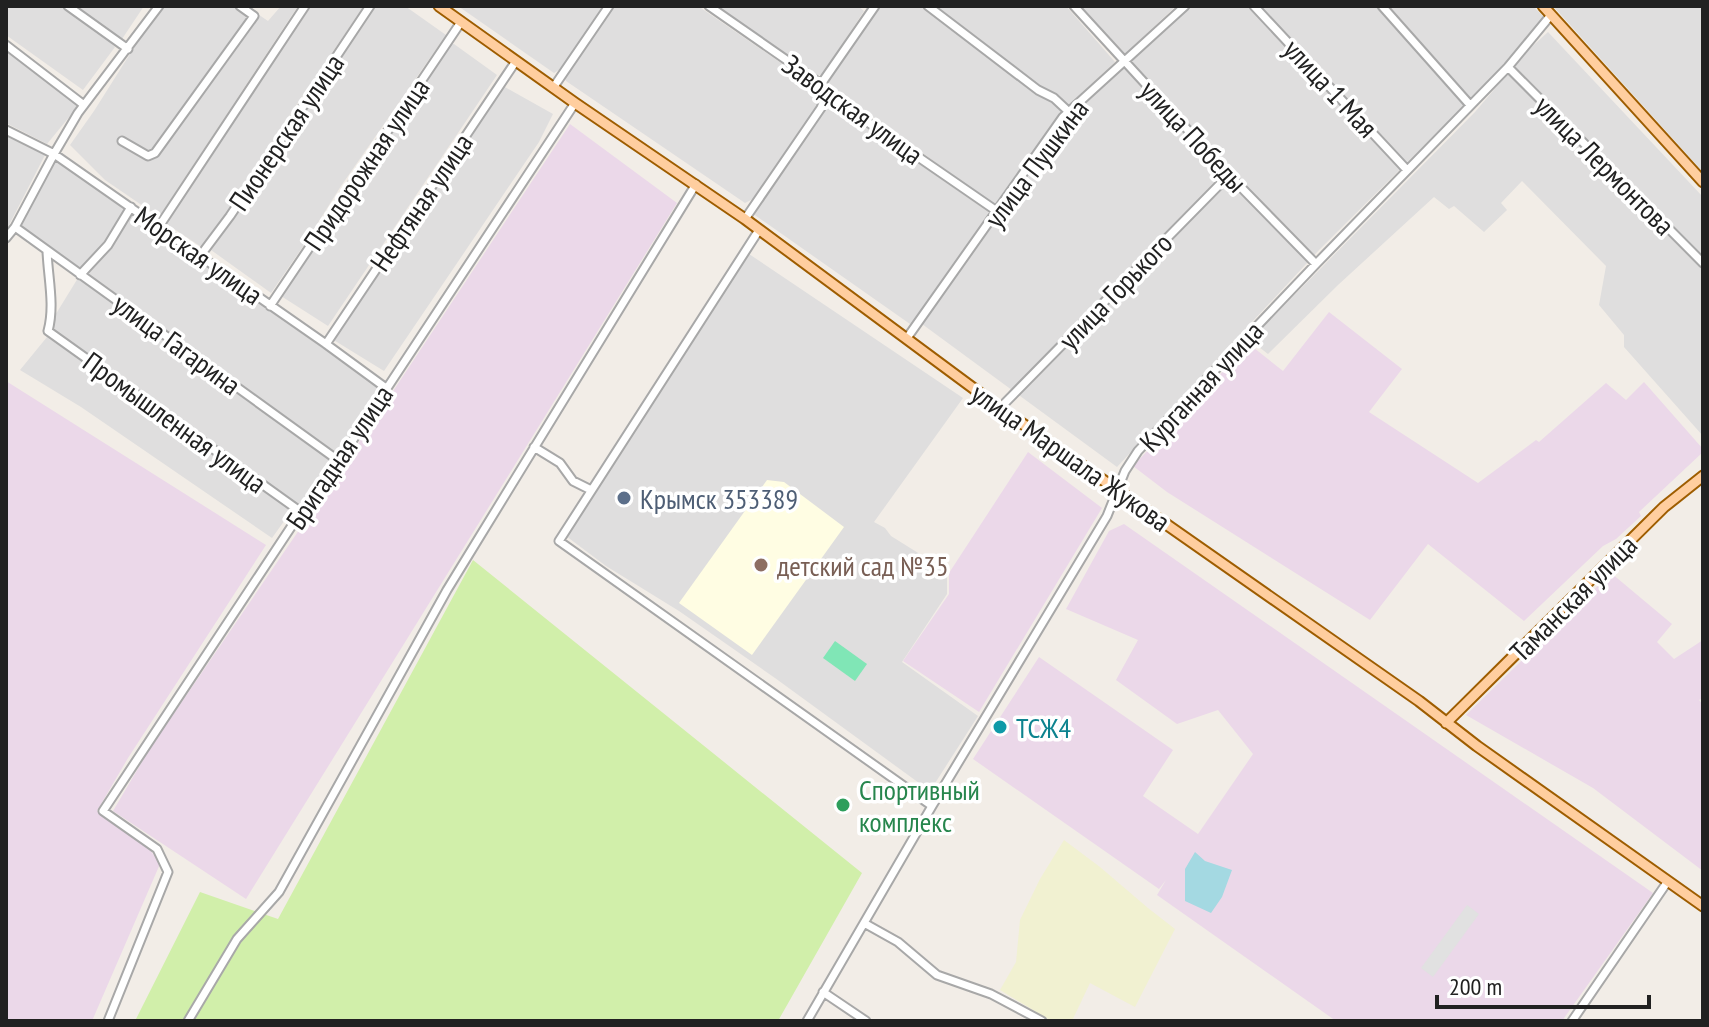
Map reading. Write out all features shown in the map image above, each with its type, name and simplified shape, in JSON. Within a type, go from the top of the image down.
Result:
[{"type":"main road","name":"улица Маршала Жукова","points":[[439,6],[553,88],[696,184],[1000,408],[1419,701],[1703,906]]},
{"type":"main road","points":[[1543,6],[1703,182]]},
{"type":"main road","name":"Таманская улица","points":[[1446,723],[1664,507],[1703,476]]},
{"type":"street","points":[[68,6],[128,49]]},
{"type":"street","points":[[9,233],[84,105],[159,6]]},
{"type":"street","points":[[122,141],[148,156],[155,153],[254,16],[240,6]]},
{"type":"street","points":[[158,228],[305,6]]},
{"type":"street","name":"Пионерская улица","points":[[200,256],[370,6]]},
{"type":"street","points":[[553,88],[609,6]]},
{"type":"street","name":"Заводская улица","points":[[709,6],[821,84],[827,94],[998,212]]},
{"type":"street","points":[[928,6],[1069,112]]},
{"type":"street","name":"улица Победы","points":[[1074,6],[1229,175],[1316,264]]},
{"type":"street","name":"улица Пушкина","points":[[907,338],[1063,117],[1185,6]]},
{"type":"street","name":"улица 1 Мая","points":[[1254,6],[1407,170]]},
{"type":"street","points":[[1382,6],[1470,105]]},
{"type":"street","points":[[821,84],[870,8]]},
{"type":"street","name":"Курганная улица","points":[[807,1021],[1107,516],[1125,471],[1138,451],[1508,67],[1551,15]]},
{"type":"street","name":"Придорожная улица","points":[[270,306],[461,22]]},
{"type":"street","points":[[6,45],[84,105]]},
{"type":"street","name":"Нефтяная улица","points":[[326,344],[516,61]]},
{"type":"street","name":"улица Лермонтова","points":[[1508,67],[1703,263]]},
{"type":"street","points":[[745,219],[821,108],[827,94]]},
{"type":"street","name":"Бригадная улица","points":[[108,1021],[168,872],[157,849],[103,811],[575,103]]},
{"type":"street","name":"Морская улица","points":[[6,130],[54,154],[386,388]]},
{"type":"street","name":"улица Горького","points":[[1000,408],[1229,175]]},
{"type":"street","points":[[188,1021],[237,939],[279,892],[447,590],[696,184]]},
{"type":"street","points":[[80,275],[108,245],[131,207]]},
{"type":"street","points":[[759,230],[559,541],[932,806]]},
{"type":"street","name":"улица Гагарина","points":[[9,233],[47,251],[339,461]]},
{"type":"street","name":"Промышленная улица","points":[[47,251],[52,307],[48,331],[301,512]]},
{"type":"street","points":[[534,447],[560,463],[573,481],[591,490]]},
{"type":"street","points":[[1572,1021],[1668,881]]},
{"type":"street","points":[[864,923],[898,942],[937,975],[991,994],[1042,1021]]},
{"type":"street","points":[[823,992],[866,1021]]},
{"type":"shaded area","points":[[6,6],[62,6],[115,47],[83,90],[6,35]]},
{"type":"shaded area","points":[[71,6],[144,6],[122,39],[117,40]]},
{"type":"shaded area","points":[[164,6],[246,6],[268,21],[281,6],[298,6],[159,217],[105,180],[70,145]]},
{"type":"shaded area","points":[[307,6],[364,6],[222,219],[200,246],[165,223]]},
{"type":"shaded area","points":[[373,6],[405,6],[446,35],[271,293],[211,250]]},
{"type":"shaded area","points":[[458,6],[604,6],[562,68],[554,73]]},
{"type":"shaded area","points":[[611,6],[698,6],[822,91],[820,104],[755,198],[745,203],[566,81],[564,77]]},
{"type":"shaded area","points":[[715,6],[858,6],[864,11],[823,74],[816,76]]},
{"type":"shaded area","points":[[880,6],[1066,6],[1115,62],[1066,108],[997,207],[826,83]]},
{"type":"shaded area","points":[[1080,6],[1176,6],[1125,54]]},
{"type":"shaded area","points":[[1191,6],[1533,6],[1544,17],[1505,65],[1320,249],[1117,467],[922,324],[1073,110]]},
{"type":"shaded area","points":[[1553,6],[1703,6],[1703,172]]},
{"type":"shaded area","points":[[1548,32],[1703,197],[1703,436],[1624,347],[1624,335],[1599,305],[1606,266],[1522,181],[1501,203],[1507,210],[1484,232],[1454,206],[1449,209],[1434,197],[1268,354],[1250,340],[1475,112],[1526,52]]},
{"type":"shaded area","points":[[454,44],[497,75],[328,326],[281,296],[447,45]]},
{"type":"shaded area","points":[[6,51],[79,105],[47,144],[6,123]]},
{"type":"shaded area","points":[[503,86],[553,114],[539,142],[384,371],[332,339]]},
{"type":"shaded area","points":[[829,101],[990,213],[916,320],[910,324],[752,213]]},
{"type":"shaded area","points":[[570,124],[677,203],[246,899],[113,811],[149,750],[368,429]]},
{"type":"shaded area","points":[[6,136],[45,155],[8,227],[6,226]]},
{"type":"shaded area","points":[[55,158],[380,386],[382,389],[339,452],[332,454],[21,225]]},
{"type":"shaded area","points":[[749,254],[963,398],[874,522],[947,571],[947,594],[902,662],[978,716],[930,791],[775,678],[566,536]]},
{"type":"shaded area","points":[[78,278],[331,459],[332,463],[302,506],[297,506],[51,330],[54,317]]},
{"type":"shaded area","points":[[1329,312],[1402,369],[1369,412],[1478,483],[1536,440],[1539,442],[1606,383],[1626,400],[1644,382],[1703,452],[1639,512],[1641,516],[1616,539],[1603,546],[1524,621],[1428,544],[1370,620],[1167,492],[1133,466],[1249,344],[1283,371]]},
{"type":"shaded area","points":[[47,337],[103,373],[292,510],[272,538],[81,407],[20,370]]},
{"type":"shaded area","points":[[6,381],[266,545],[97,811],[146,844],[160,864],[92,1021],[6,1021]]},
{"type":"shaded area","points":[[1028,452],[1102,508],[979,712],[903,661],[949,594],[949,573]]},
{"type":"shaded area","name":"детский сад №35","points":[[767,480],[784,482],[844,527],[752,655],[679,603]]},
{"type":"shaded area","points":[[1124,524],[1653,893],[1562,1021],[1336,1021],[1157,895],[1166,880],[1159,889],[973,759],[1039,657],[1173,750],[1143,796],[1198,834],[1253,754],[1218,710],[1177,724],[1116,680],[1138,640],[1066,609],[1109,531]]},
{"type":"shaded area","points":[[1611,573],[1672,624],[1657,642],[1674,659],[1703,640],[1703,698],[1699,700],[1703,705],[1703,871],[1593,788],[1466,715]]},
{"type":"shaded area","points":[[1467,905],[1479,914],[1433,977],[1421,968]]},
{"type":"green space","points":[[473,560],[862,873],[778,1021],[135,1021],[200,892],[278,919]]},
{"type":"green space","points":[[835,641],[867,664],[855,681],[823,658]]},
{"type":"green space","points":[[1064,840],[1175,929],[1135,1007],[1090,983],[1072,1021],[1054,1021],[1000,990],[1016,962],[1020,920]]},
{"type":"water","points":[[1195,852],[1205,861],[1232,870],[1222,897],[1211,913],[1185,901],[1185,869]]},
{"type":"place","name":"Крымск 353389","points":[[624,498]]},
{"type":"place","name":"детский сад №35","points":[[761,565]]},
{"type":"place","name":"ТСЖ4","points":[[1000,727]]},
{"type":"place","name":"Спортивный комплекс","points":[[843,805]]}]
